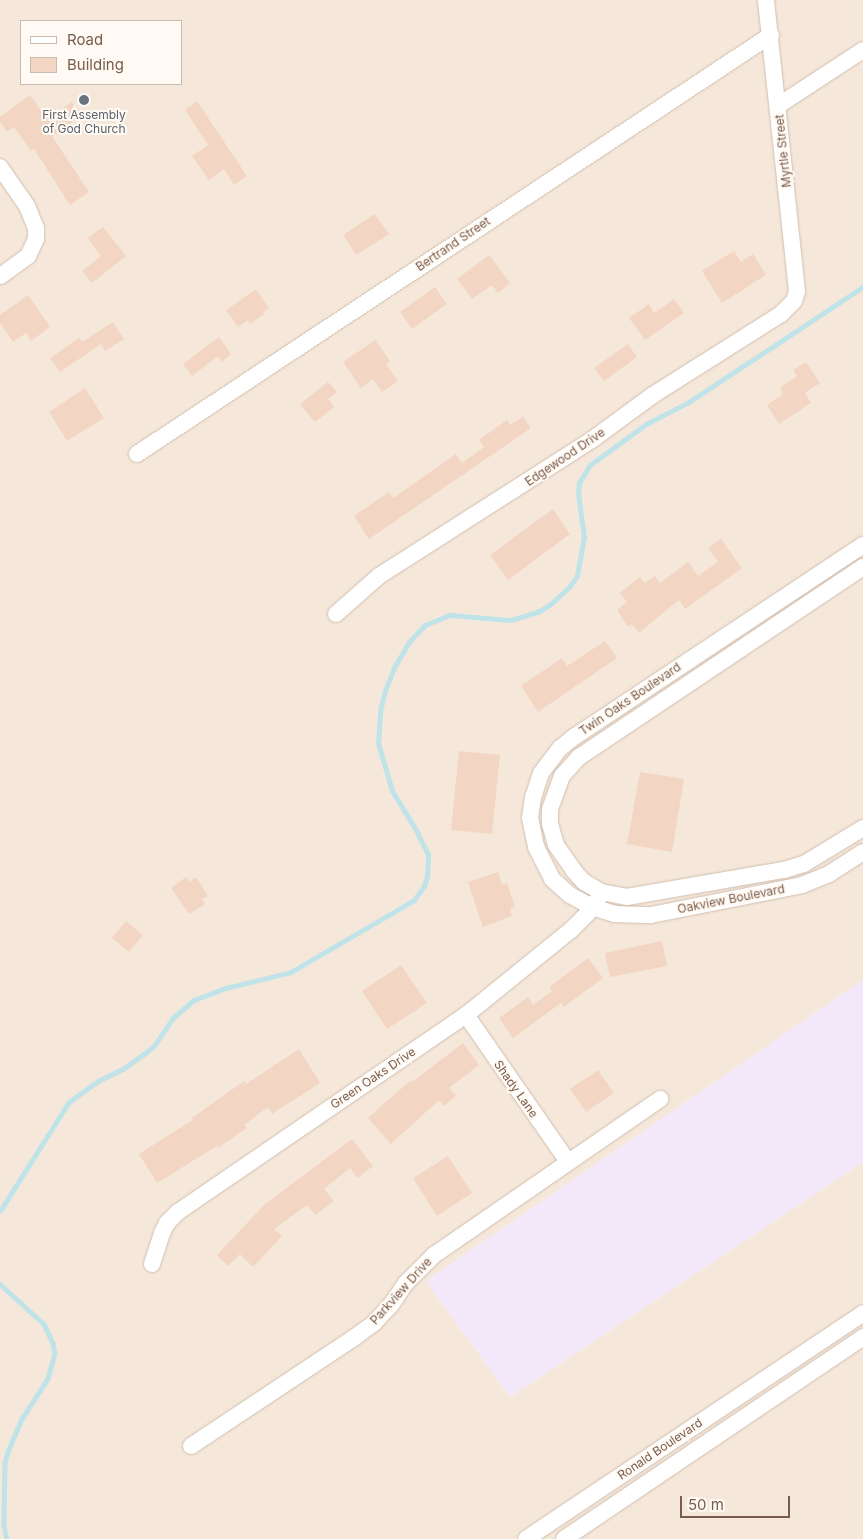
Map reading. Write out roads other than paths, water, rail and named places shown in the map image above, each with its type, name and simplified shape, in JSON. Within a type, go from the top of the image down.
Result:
[{"type":"street","name":"Myrtle Street","points":[[766,0],[779,105],[797,291],[794,302]]},
{"type":"street","name":"Bertrand Street","points":[[137,454],[770,35]]},
{"type":"street","points":[[779,105],[863,50]]},
{"type":"street","points":[[0,167],[27,206],[36,228],[36,239],[28,256],[0,276]]},
{"type":"street","name":"Edgewood Drive","points":[[336,614],[379,576],[562,460],[653,395],[780,314],[794,302]]},
{"type":"street","name":"Twin Oaks Boulevard","points":[[592,907],[570,895],[552,879],[536,847],[530,818],[533,797],[541,773],[548,762],[576,736],[863,545]]},
{"type":"street","name":"Twin Oaks Boulevard","points":[[601,892],[584,882],[562,857],[550,824],[552,801],[557,784],[569,766],[579,757],[863,567]]},
{"type":"street","name":"Oakview Boulevard","points":[[601,892],[627,897],[641,896],[784,870],[804,864],[820,856],[863,828]]},
{"type":"street","name":"Oakview Boulevard","points":[[592,907],[615,914],[651,915],[802,885],[829,874],[863,852]]},
{"type":"street","name":"Green Oaks Drive","points":[[152,1264],[167,1223],[178,1212],[466,1015],[554,945],[592,907],[601,892]]},
{"type":"street","name":"Shady Lane","points":[[466,1015],[568,1162]]},
{"type":"street","name":"Parkview Drive","points":[[191,1446],[367,1328],[434,1255],[660,1099]]},
{"type":"street","name":"Ronald Boulevard","points":[[526,1539],[863,1313]]},
{"type":"street","name":"Ronald Boulevard","points":[[564,1539],[863,1337]]},
{"type":"street","points":[[795,1358],[806,1376]]},
{"type":"street","points":[[602,1488],[613,1506]]},
{"type":"waterway","points":[[0,1211],[69,1102],[98,1081],[123,1069],[154,1046],[173,1018],[194,1000],[222,989],[291,972],[414,900],[424,886],[427,877],[428,855],[417,832],[392,791],[378,743],[380,711],[385,691],[394,668],[409,642],[425,625],[450,615],[511,620],[538,612],[551,604],[570,586],[577,576],[584,538],[578,493],[579,483],[590,465],[646,424],[689,402],[863,287]]},
{"type":"waterway","points":[[0,1284],[44,1324],[53,1343],[55,1354],[48,1379],[22,1419],[5,1463],[4,1526],[7,1539]]},
{"type":"place","name":"First Assembly of God Church","points":[[84,100]]}]
